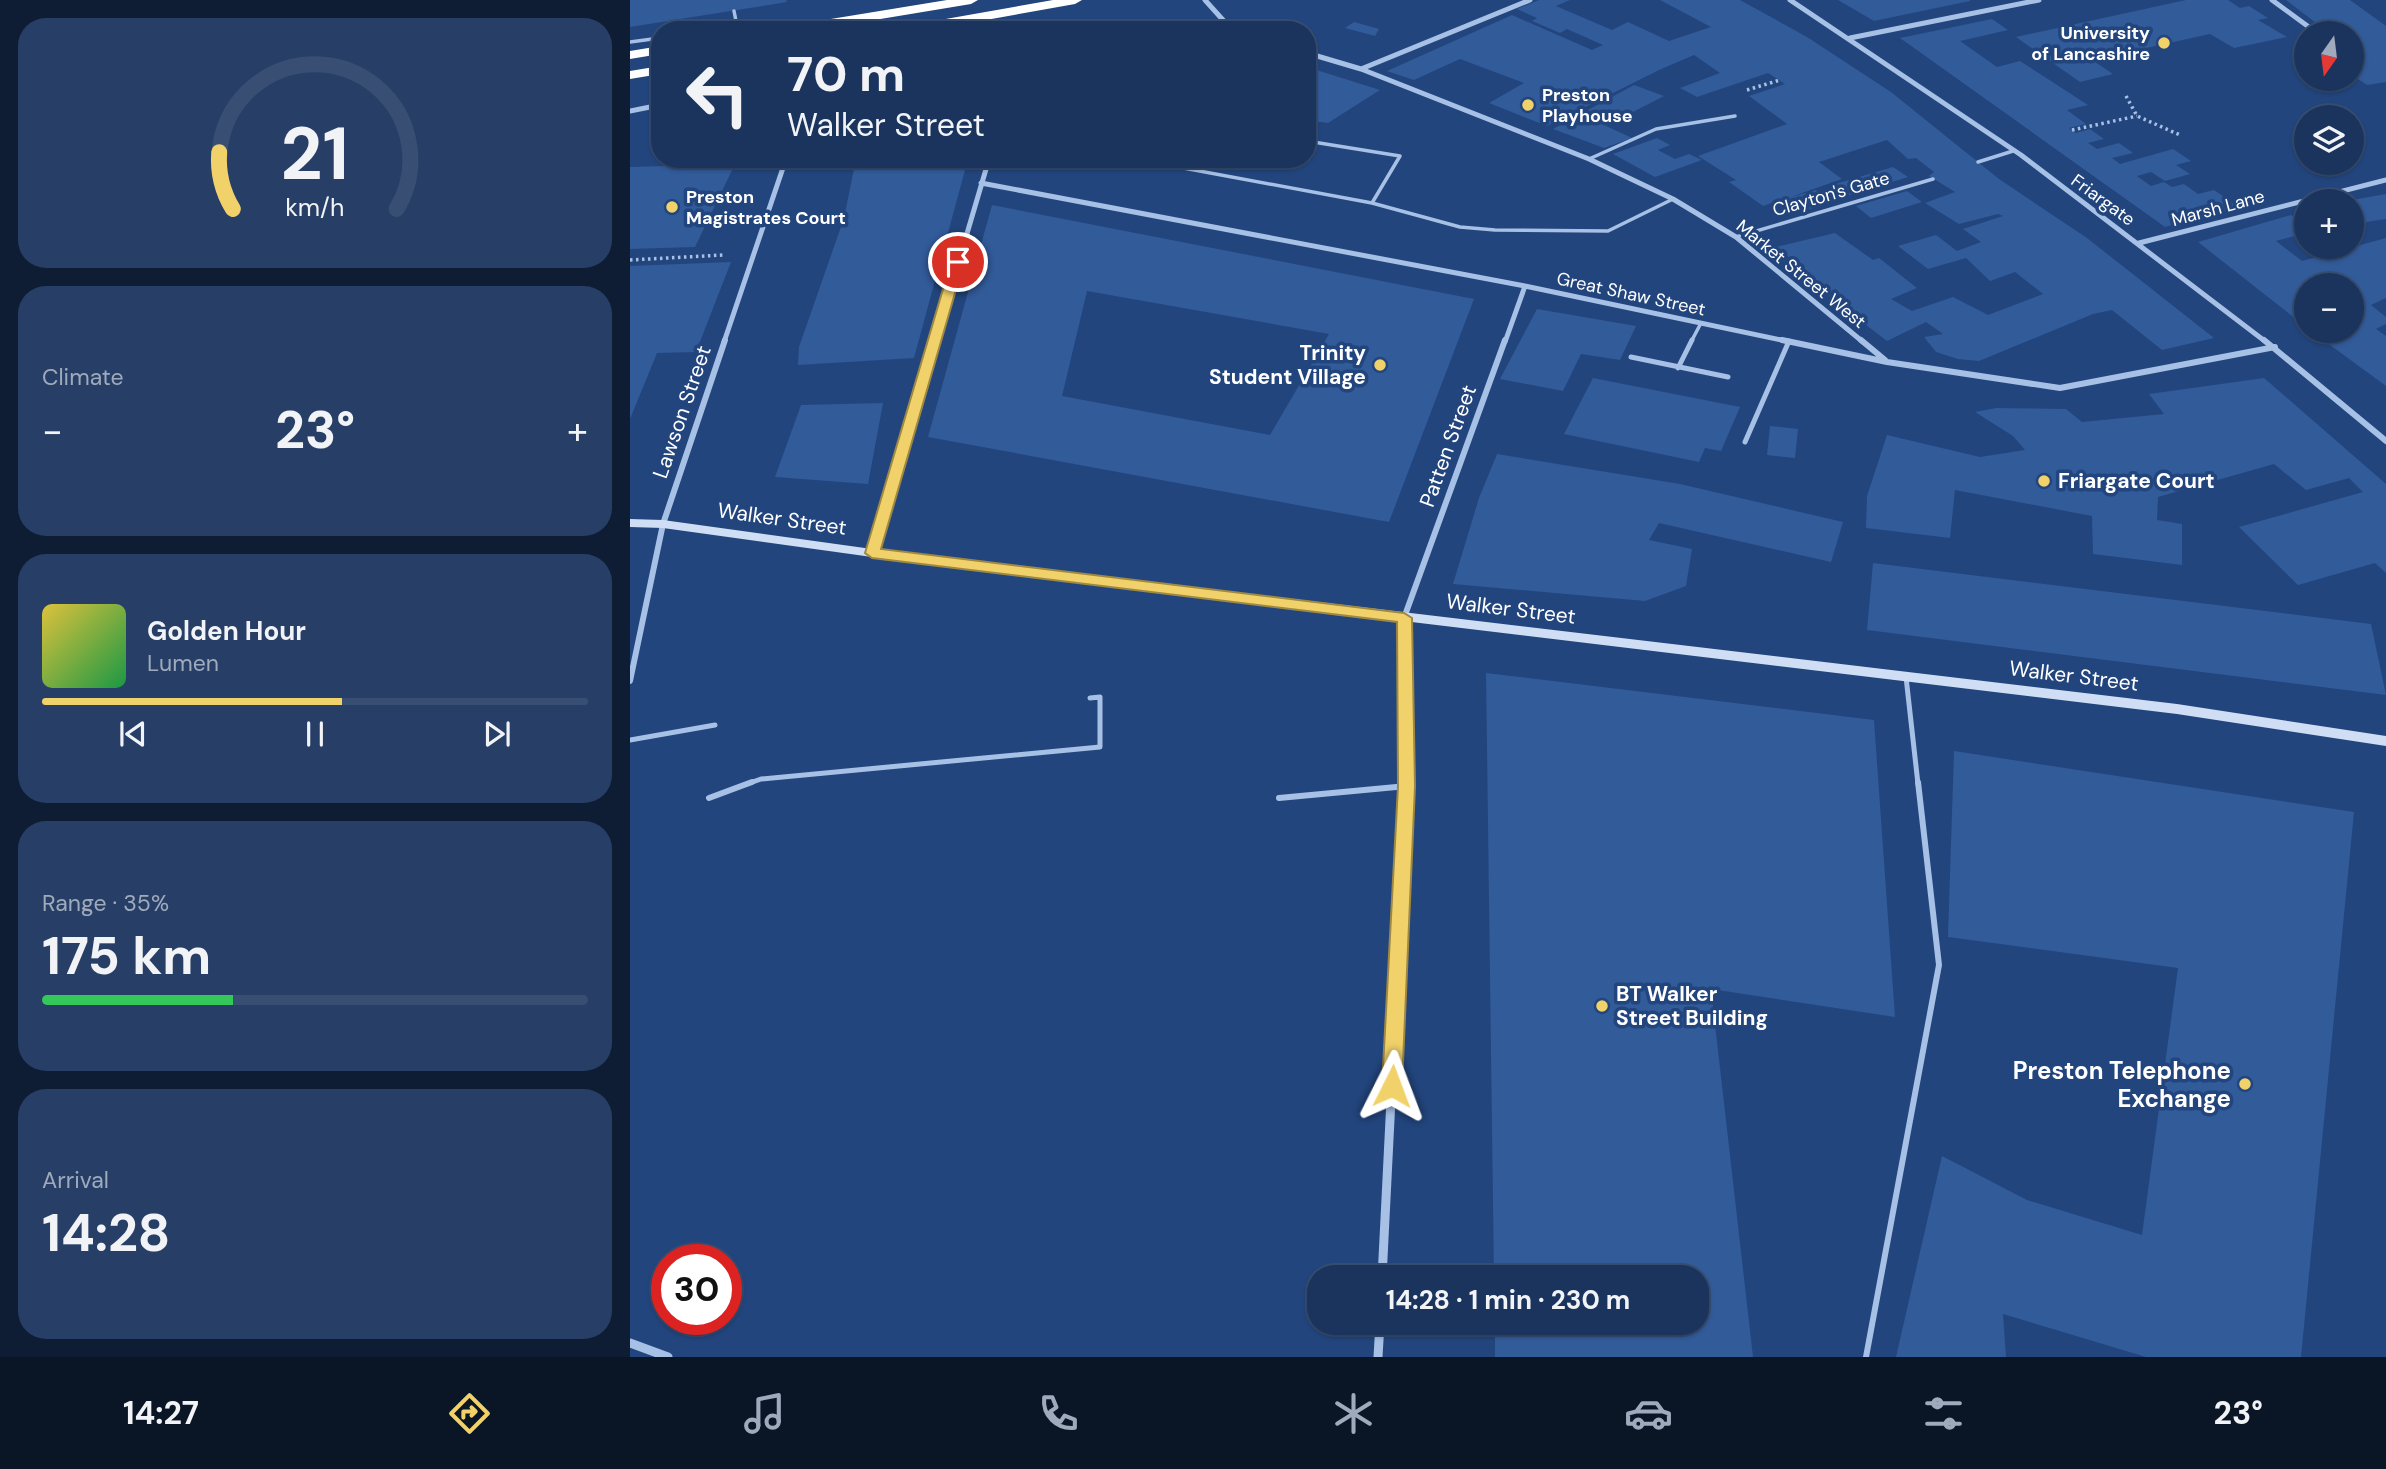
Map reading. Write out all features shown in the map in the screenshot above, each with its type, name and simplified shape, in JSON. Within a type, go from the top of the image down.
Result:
[{"type":"highway","points":[[843,21],[971,0]]},
{"type":"highway","points":[[957,21],[1075,0]]},
{"type":"highway","points":[[630,55],[651,52]]},
{"type":"highway","points":[[630,75],[651,72]]},
{"type":"street","points":[[1205,0],[1223,21]]},
{"type":"street","points":[[1361,69],[1530,0]]},
{"type":"street","name":"Friargate","points":[[1790,0],[1850,38],[2013,151],[2139,243],[2275,347],[2386,441]]},
{"type":"street","points":[[1850,38],[2039,0]]},
{"type":"street","points":[[2272,0],[2301,21]]},
{"type":"street","name":"Market Street West","points":[[1316,56],[1361,69],[1589,159],[1673,199],[1736,237],[1887,362]]},
{"type":"street","points":[[630,111],[651,107]]},
{"type":"street","name":"Lawson Street","points":[[630,681],[663,524],[783,168]]},
{"type":"street","points":[[872,553],[986,168]]},
{"type":"street","name":"Marsh Lane","points":[[2139,243],[2386,180]]},
{"type":"street","name":"Great Shaw Street","points":[[981,183],[1525,286],[1887,362],[2060,388],[2275,347]]},
{"type":"street","name":"Patten Street","points":[[1404,618],[1525,286]]},
{"type":"street","name":"Walker Street","points":[[630,523],[663,524],[872,553],[2177,709],[2386,741]]},
{"type":"street","points":[[1383,1265],[1407,786],[1404,618]]},
{"type":"street","points":[[1378,1357],[1379,1335]]},
{"type":"street","points":[[630,1343],[668,1357]]},
{"type":"lane","points":[[734,11],[736,21]]},
{"type":"lane","points":[[630,42],[651,39]]},
{"type":"lane","points":[[1589,159],[1656,129],[1735,116]]},
{"type":"lane","points":[[1316,142],[1400,156],[1372,203]]},
{"type":"lane","points":[[1978,162],[2013,151]]},
{"type":"lane","points":[[1184,168],[1372,203],[1460,227],[1574,233],[1608,231],[1673,199]]},
{"type":"lane","name":"Clayton's Gate","points":[[1736,237],[1933,179]]},
{"type":"lane","points":[[1678,368],[1701,323]]},
{"type":"lane","points":[[1745,443],[1789,341]]},
{"type":"lane","points":[[1631,357],[1728,377]]},
{"type":"lane","points":[[1866,1357],[1939,965],[1906,677]]},
{"type":"lane","points":[[709,798],[761,779],[1100,747],[1100,697],[1090,698]]},
{"type":"lane","points":[[630,740],[715,725]]},
{"type":"lane","points":[[1279,797],[1407,786]]},
{"type":"path","points":[[2126,96],[2137,116]]},
{"type":"path","points":[[2072,130],[2137,116],[2180,135]]},
{"type":"path","points":[[630,260],[709,255]]},
{"type":"building","points":[[630,0],[787,2],[668,21],[651,21],[651,24],[630,27]]},
{"type":"building","points":[[1539,0],[1570,0],[1556,6],[1612,30],[1628,22],[1669,41],[1711,27],[1660,0],[1740,0],[1807,37],[1891,92],[1999,179],[2087,238],[2214,338],[2162,350],[2112,310],[2093,314],[1979,361],[1958,359],[1936,352],[1924,337],[1943,334],[1926,322],[1887,341],[1767,249],[1835,233],[1873,260],[1879,258],[1917,288],[1891,299],[1912,311],[1953,297],[1988,315],[2043,294],[2015,272],[1990,281],[1966,258],[1928,269],[1898,246],[1936,235],[1957,251],[1981,242],[1963,229],[2003,216],[1998,214],[1959,224],[1925,203],[1955,192],[1929,176],[1934,172],[1916,158],[1908,159],[1887,140],[1819,162],[1842,179],[1788,198],[1816,190],[1832,202],[1800,212],[1783,199],[1763,206],[1729,182],[1736,180],[1698,156],[1787,124],[1749,96],[1785,84],[1768,73],[1697,97],[1680,88],[1720,73],[1694,55],[1547,126],[1489,103],[1524,83],[1460,59],[1414,80],[1387,71],[1512,15],[1592,50],[1603,45],[1567,29],[1560,33],[1532,21],[1537,18],[1517,9]]},
{"type":"building","points":[[1838,0],[1970,0],[1970,1],[1874,21]]},
{"type":"building","points":[[2186,0],[2228,0],[2240,8],[2249,6],[2268,18],[2258,20],[2287,37],[2234,48],[2210,34],[2092,60],[2113,74],[2080,82],[2016,37]]},
{"type":"building","points":[[2286,0],[2350,0],[2386,26],[2386,82],[2367,85],[2364,83],[2364,21],[2313,21]]},
{"type":"building","points":[[1992,19],[2008,30],[1960,41],[1997,67],[2020,61],[2088,105],[2067,110],[2086,124],[2069,128],[2076,133],[2090,129],[2104,139],[2088,143],[2097,149],[2119,143],[2133,153],[2112,158],[2120,164],[2173,149],[2191,161],[2176,165],[2190,174],[2165,181],[2151,172],[2137,176],[2151,186],[2164,182],[2172,187],[2184,184],[2198,194],[2214,190],[2239,207],[2165,227],[1900,38]]},
{"type":"building","points":[[1354,22],[1379,29],[1375,36],[1345,28]]},
{"type":"building","points":[[1316,70],[1380,90],[1328,123],[1316,121]]},
{"type":"building","points":[[1634,85],[1664,96],[1606,126],[1632,138],[1604,148],[1553,129]]},
{"type":"building","points":[[1657,138],[1670,145],[1658,150],[1675,159],[1689,154],[1702,160],[1655,177],[1613,154]]},
{"type":"building","name":"Preston Magistrates Court","points":[[630,167],[733,168],[695,247],[630,249]]},
{"type":"building","points":[[1893,167],[1908,177],[1847,196],[1832,185]]},
{"type":"building","points":[[854,168],[966,168],[914,358],[798,365],[799,347],[844,218]]},
{"type":"building","points":[[1907,191],[1922,202],[1871,218],[1856,206]]},
{"type":"building","points":[[2386,194],[2386,219],[2364,222],[2364,198]]},
{"type":"building","name":"Trinity Student Village","points":[[992,205],[1474,299],[1389,522],[928,437]],"holes":[[[1087,291],[1329,334],[1270,435],[1062,396]]]},
{"type":"building","points":[[2291,215],[2294,217],[2294,236],[2276,241],[2294,255],[2294,259],[2302,261],[2364,259],[2364,244],[2386,238],[2386,298],[2371,305],[2386,317],[2386,324],[2376,329],[2386,336],[2386,386],[2327,343],[2364,343],[2364,273],[2294,273],[2294,318],[2198,242]]},
{"type":"building","points":[[731,262],[696,352],[657,353],[630,419],[630,266]]},
{"type":"building","points":[[1537,309],[1636,326],[1620,360],[1581,354],[1563,391],[1500,379]]},
{"type":"building","points":[[1593,378],[1740,407],[1721,451],[1705,448],[1699,462],[1564,434]]},
{"type":"building","name":"Friargate Court","points":[[2264,378],[2386,484],[2386,573],[2375,563],[2298,585],[2239,527],[2363,492],[2349,478],[2306,490],[2274,464],[2158,497],[2157,520],[2182,524],[2182,565],[2093,554],[2092,516],[1955,490],[1950,538],[1866,528],[1867,496],[1887,435],[1980,457],[2025,450],[2013,436],[1975,412],[1996,408],[2066,409],[2082,422],[2164,414],[2149,394]]},
{"type":"building","points":[[883,403],[868,484],[775,477],[801,405]]},
{"type":"building","points":[[1770,426],[1798,429],[1795,458],[1767,455]]},
{"type":"building","points":[[1497,454],[1680,484],[1843,522],[1831,562],[1659,523],[1649,540],[1692,549],[1686,586],[1645,601],[1453,584],[1479,498]]},
{"type":"building","points":[[1873,563],[2371,624],[2386,695],[1867,630]]},
{"type":"building","name":"BT Walker Street Building","points":[[1486,673],[1874,720],[1895,1017],[1711,989],[1753,1357],[1495,1357],[1495,1335],[1709,1335],[1709,1265],[1494,1265]]},
{"type":"building","name":"Preston Telephone Exchange","points":[[1954,751],[2354,812],[2301,1357],[2146,1357],[2003,1314],[2006,1357],[1896,1357],[1942,1156],[2027,1200],[2142,1235],[2178,968],[1948,937]]},
{"type":"place","name":"University of Lancashire","points":[[2164,43]]},
{"type":"place","name":"Preston Playhouse","points":[[1528,105]]},
{"type":"place","name":"Preston Magistrates Court","points":[[672,207]]},
{"type":"place","name":"Trinity Student Village","points":[[1380,365]]},
{"type":"place","name":"Friargate Court","points":[[2044,481]]},
{"type":"place","name":"BT Walker Street Building","points":[[1602,1006]]},
{"type":"place","name":"Preston Telephone Exchange","points":[[2245,1084]]},
{"type":"route","points":[[958,262],[872,553],[1404,618],[1407,786],[1392,1086]]}]
